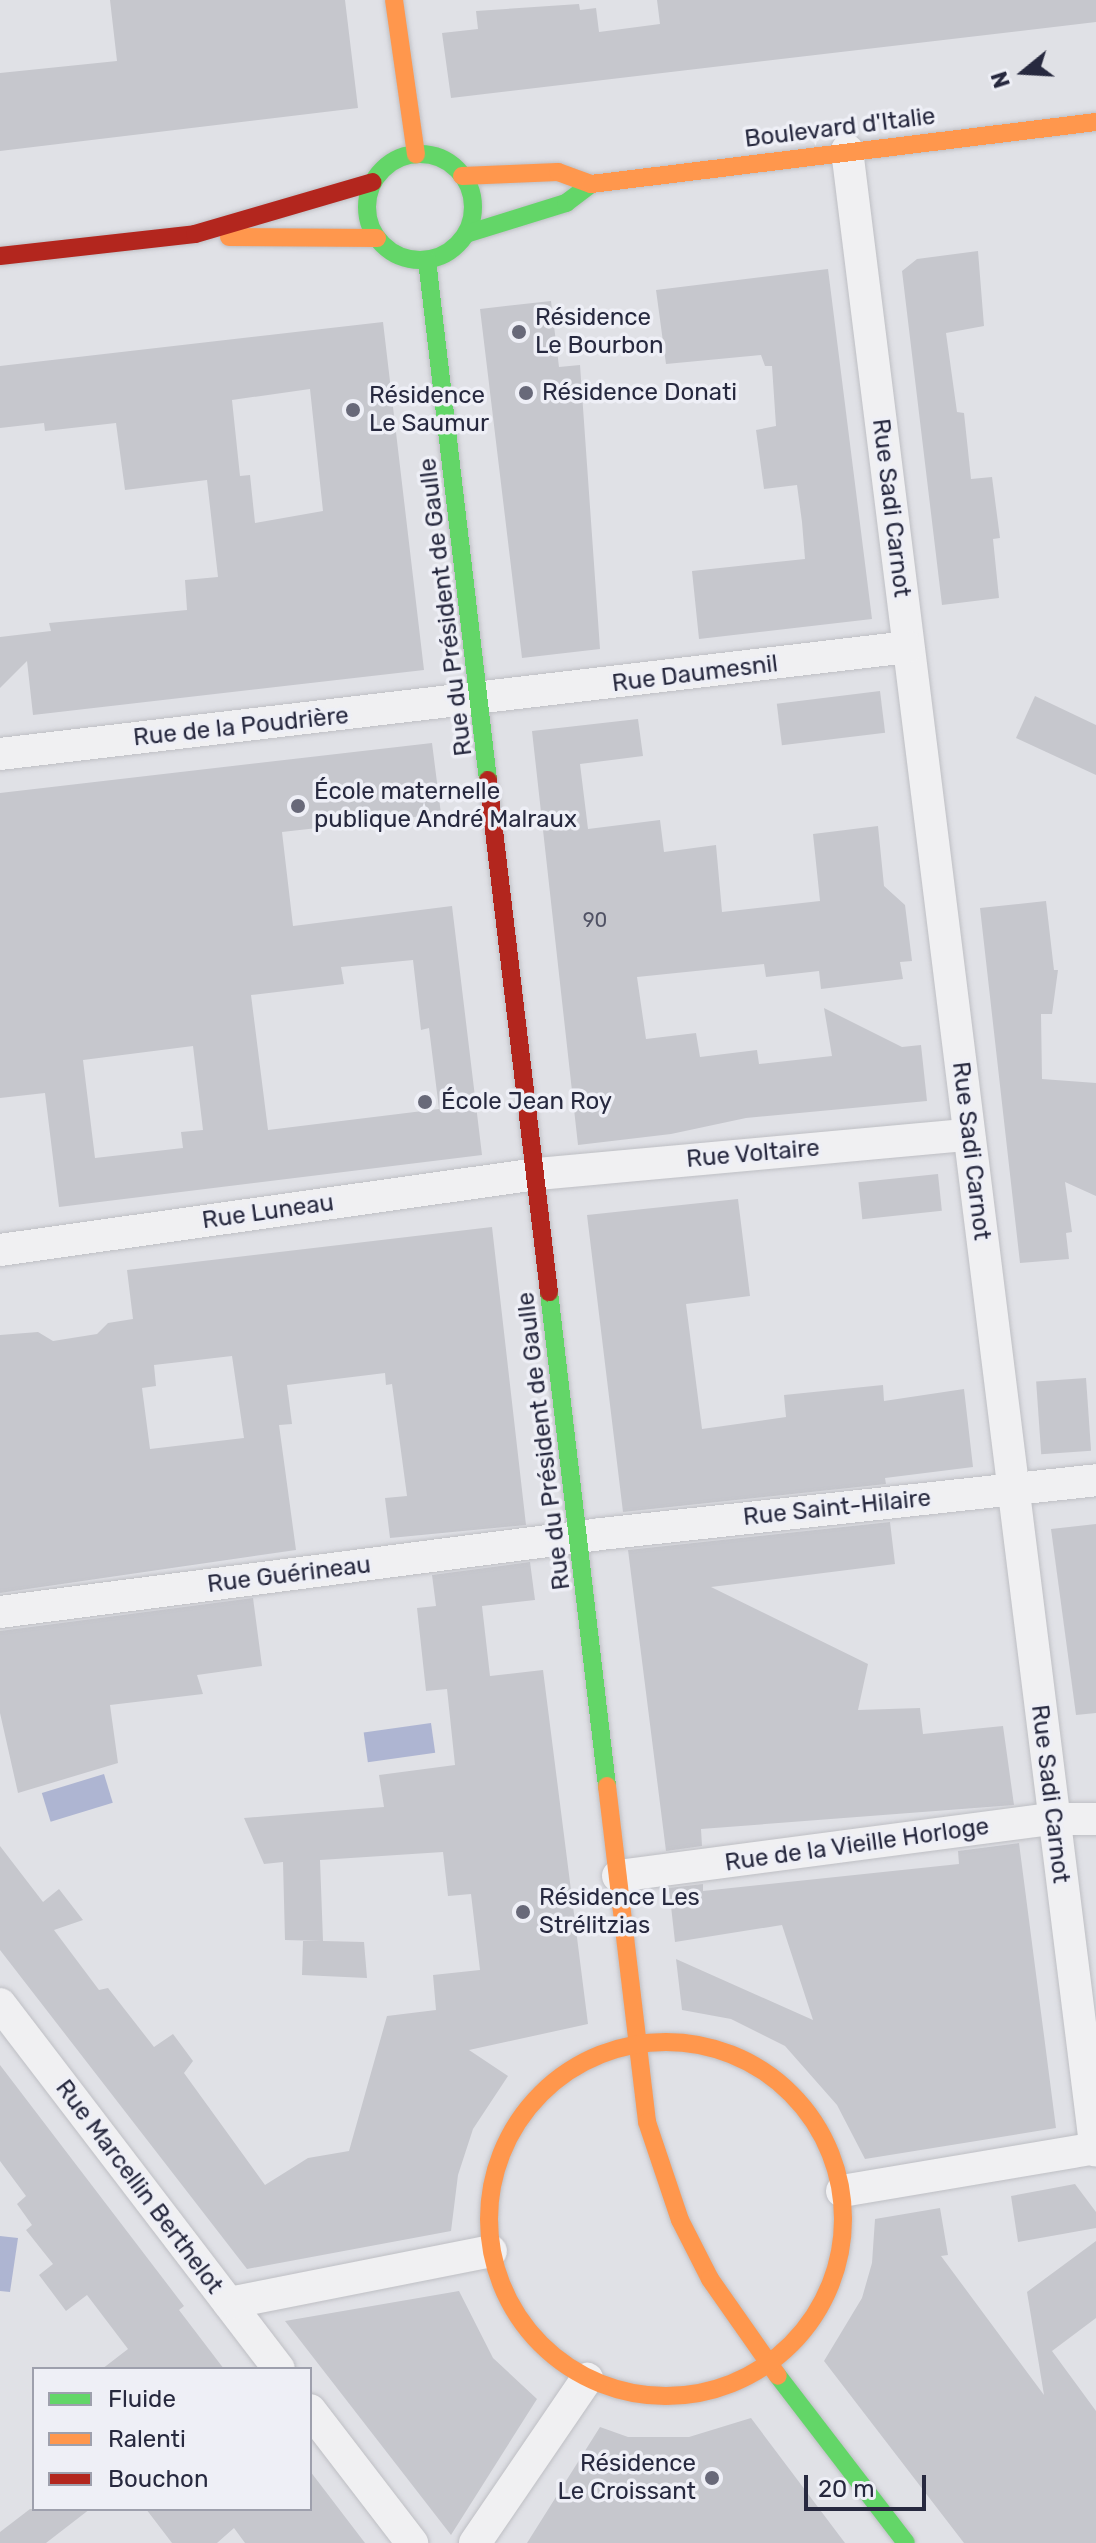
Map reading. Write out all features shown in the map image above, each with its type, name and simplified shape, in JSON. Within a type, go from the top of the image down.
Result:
[{"type":"street","points":[[394,0],[416,154]]},
{"type":"street","name":"Boulevard d'Italie","points":[[462,176],[558,172],[591,184],[847,150],[1096,122]]},
{"type":"street","name":"Rue Sadi Carnot","points":[[847,150],[1095,2149]]},
{"type":"street","points":[[0,256],[195,234],[373,182],[391,163],[416,154],[442,159],[462,176],[473,215],[466,234],[442,256],[427,260],[399,256],[377,238],[367,211],[373,182]]},
{"type":"street","name":"Boulevard d'Italie","points":[[466,234],[566,203],[591,184]]},
{"type":"street","points":[[195,234],[281,240],[377,238]]},
{"type":"street","name":"Rue du Président de Gaulle","points":[[427,260],[482,700],[647,2122],[680,2220],[710,2279],[769,2364],[906,2543]]},
{"type":"street","name":"Rue Daumesnil","points":[[482,700],[908,647]]},
{"type":"street","name":"Rue de la Poudrière","points":[[0,754],[482,700]]},
{"type":"street","name":"Rue Voltaire","points":[[537,1174],[968,1135]]},
{"type":"street","name":"Rue Luneau","points":[[0,1250],[537,1174]]},
{"type":"street","name":"Rue Saint-Hilaire","points":[[579,1537],[1096,1480]]},
{"type":"street","name":"Rue Guérineau","points":[[0,1612],[579,1537]]},
{"type":"street","name":"Rue de la Vieille Horloge","points":[[618,1876],[1053,1819],[1096,1819]]},
{"type":"street","name":"Rue Marcellin Berthelot","points":[[0,2004],[277,2367]]},
{"type":"street","points":[[638,2043],[716,2048],[751,2063],[784,2086],[829,2149],[842,2191],[840,2253],[831,2285],[805,2329],[769,2364],[722,2387],[680,2396],[649,2396],[587,2379],[553,2356],[525,2326],[504,2291],[491,2251],[488,2210],[495,2171],[526,2111],[563,2073],[599,2054],[638,2043]]},
{"type":"street","points":[[842,2191],[1095,2149]]},
{"type":"street","points":[[229,2303],[491,2251]]},
{"type":"street","points":[[475,2543],[587,2379]]},
{"type":"street","points":[[312,2413],[412,2543]]},
{"type":"water","points":[[431,1723],[435,1753],[368,1762],[364,1732]]},
{"type":"water","points":[[104,1774],[113,1803],[51,1822],[42,1793]]},
{"type":"water","points":[[0,2236],[18,2238],[10,2292],[0,2291]]},
{"type":"building","points":[[110,0],[345,0],[358,108],[0,151],[0,73],[117,61]]},
{"type":"building","points":[[657,0],[1096,0],[1096,22],[451,98],[442,33],[478,29],[476,11],[579,4],[580,10],[596,8],[599,32],[660,24]]},
{"type":"building","points":[[978,251],[984,326],[946,333],[957,412],[964,413],[971,479],[992,477],[1000,538],[993,539],[999,598],[942,605],[902,271],[917,259]]},
{"type":"building","points":[[828,269],[872,619],[699,639],[692,571],[805,559],[802,522],[797,485],[764,489],[756,430],[776,426],[772,366],[765,366],[761,355],[666,364],[656,290]]},
{"type":"building","points":[[551,301],[559,367],[580,365],[600,649],[522,658],[480,309]]},
{"type":"building","points":[[383,322],[424,670],[33,715],[27,661],[0,688],[0,637],[51,631],[49,623],[187,610],[185,580],[218,577],[207,480],[125,490],[116,423],[45,431],[44,423],[0,428],[0,366]],"holes":[[[310,389],[323,511],[255,523],[250,475],[240,476],[232,400]]]},
{"type":"building","points":[[880,691],[885,733],[782,745],[777,704]]},
{"type":"building","points":[[1035,696],[1096,725],[1096,775],[1016,738]]},
{"type":"building","points":[[638,719],[643,756],[580,764],[588,829],[660,820],[664,852],[716,845],[722,912],[820,901],[813,834],[878,826],[884,886],[905,905],[912,961],[900,962],[903,979],[821,989],[819,971],[766,977],[764,964],[637,977],[646,1039],[696,1033],[700,1057],[757,1050],[759,1064],[832,1056],[824,1008],[902,1047],[921,1045],[927,1101],[746,1118],[671,1134],[578,1145],[532,731]]},
{"type":"building","points":[[432,743],[441,814],[282,832],[293,926],[452,906],[482,1155],[59,1207],[45,1093],[0,1098],[0,793]],"holes":[[[413,960],[421,1030],[429,1028],[439,1109],[268,1130],[251,995],[344,984],[341,967]],[[193,1046],[203,1130],[181,1132],[183,1148],[95,1158],[83,1060]]]},
{"type":"building","points":[[1046,901],[1054,970],[1058,970],[1052,1014],[1041,1014],[1042,1079],[1096,1083],[1096,1196],[1065,1182],[1072,1232],[1066,1233],[1069,1259],[1020,1263],[980,908]]},
{"type":"building","points":[[938,1174],[942,1211],[862,1219],[858,1182]]},
{"type":"building","points":[[738,1199],[750,1296],[686,1304],[702,1429],[786,1417],[784,1395],[883,1385],[884,1401],[964,1389],[973,1467],[885,1478],[886,1484],[623,1512],[587,1215]]},
{"type":"building","points":[[492,1227],[526,1525],[390,1538],[385,1498],[407,1496],[392,1384],[386,1385],[385,1373],[287,1385],[292,1424],[279,1425],[296,1550],[0,1593],[0,1335],[38,1332],[53,1341],[97,1334],[108,1323],[133,1319],[127,1270]],"holes":[[[232,1356],[244,1438],[150,1449],[142,1388],[156,1386],[154,1365]]]},
{"type":"building","points":[[1086,1378],[1091,1451],[1041,1454],[1036,1381]]},
{"type":"building","points":[[890,1522],[895,1564],[711,1587],[868,1664],[858,1710],[920,1708],[923,1734],[1003,1726],[1014,1805],[701,1829],[702,1846],[666,1851],[628,1550]]},
{"type":"building","points":[[1096,1524],[1096,1713],[1076,1715],[1051,1529]]},
{"type":"building","points":[[530,1562],[535,1600],[482,1606],[490,1676],[543,1670],[588,2024],[469,2050],[508,2076],[473,2129],[458,2175],[451,2231],[247,2269],[0,1950],[0,1846],[43,1902],[59,1889],[83,1920],[54,1930],[99,1990],[108,1988],[154,2047],[173,2034],[193,2061],[184,2073],[265,2185],[308,2158],[349,2151],[387,2016],[436,2010],[433,1975],[480,1970],[471,1894],[448,1896],[443,1852],[320,1860],[323,1941],[364,1942],[367,1978],[302,1975],[303,1941],[322,1941],[285,1940],[283,1862],[264,1864],[244,1818],[384,1807],[379,1775],[455,1765],[447,1689],[426,1691],[417,1608],[436,1606],[432,1575]]},
{"type":"building","points":[[253,1598],[262,1666],[197,1675],[203,1694],[110,1705],[118,1763],[18,1793],[0,1713],[0,1631]]},
{"type":"building","points":[[1019,1843],[1056,2128],[865,2159],[837,2105],[785,2046],[731,2019],[682,2010],[676,1959],[813,2020],[782,1925],[675,1942],[669,1888],[703,1884],[703,1891],[959,1864],[958,1851]]},
{"type":"building","points":[[0,2065],[184,2306],[179,2310],[222,2367],[105,2367],[128,2349],[87,2295],[66,2311],[39,2275],[53,2264],[26,2230],[32,2225],[17,2204],[26,2196],[0,2161]]},
{"type":"building","points":[[1075,2184],[1096,2212],[1096,2228],[1018,2242],[1011,2196]]},
{"type":"building","points":[[940,2208],[948,2255],[941,2256],[1044,2395],[1027,2292],[1096,2241],[1096,2318],[1052,2351],[1096,2411],[1096,2543],[964,2543],[824,2361],[862,2298],[872,2263],[875,2219]]},
{"type":"building","points":[[459,2291],[493,2358],[537,2399],[451,2535],[285,2321]]},
{"type":"building","points":[[751,2418],[845,2543],[527,2543],[600,2427],[628,2437],[689,2437]]},
{"type":"building","points":[[312,2474],[365,2543],[245,2543],[234,2528],[217,2543],[172,2543],[148,2511],[312,2511]]},
{"type":"building","points":[[30,2509],[87,2511],[46,2543],[0,2543],[0,2532]]},
{"type":"traffic: fast","points":[[420,154],[440,158],[457,170],[469,187],[473,207],[469,227],[457,244],[440,256],[420,260],[400,256],[383,244],[371,227],[367,207],[371,187],[383,170],[400,158],[420,154]]},
{"type":"traffic: fast","points":[[466,234],[566,203],[591,184]]},
{"type":"traffic: fast","points":[[427,260],[488,780]]},
{"type":"traffic: fast","points":[[549,1292],[607,1786]]},
{"type":"traffic: fast","points":[[778,2376],[906,2543]]},
{"type":"traffic: slow","points":[[394,0],[416,154]]},
{"type":"traffic: slow","points":[[462,176],[558,172],[591,184],[1096,122]]},
{"type":"traffic: slow","points":[[229,237],[377,238]]},
{"type":"traffic: slow","points":[[607,1786],[647,2122],[680,2220],[710,2279],[778,2376]]},
{"type":"traffic: slow","points":[[666,2042],[701,2045],[734,2055],[764,2072],[791,2094],[813,2121],[830,2151],[840,2184],[843,2219],[840,2254],[830,2287],[813,2317],[791,2344],[764,2366],[734,2383],[701,2393],[666,2396],[631,2393],[598,2383],[568,2366],[541,2344],[519,2317],[502,2287],[492,2254],[489,2219],[492,2184],[502,2151],[519,2121],[541,2094],[568,2072],[598,2055],[631,2045],[666,2042]]},
{"type":"traffic: jam","points":[[0,256],[195,234],[373,182]]},
{"type":"traffic: jam","points":[[488,780],[549,1292]]},
{"type":"place","name":"Résidence Le Bourbon","points":[[519,332]]},
{"type":"place","name":"Résidence Donati","points":[[526,393]]},
{"type":"place","name":"Résidence Le Saumur","points":[[353,410]]},
{"type":"place","name":"École maternelle publique André Malraux","points":[[298,806]]},
{"type":"place","name":"École Jean Roy","points":[[425,1102]]},
{"type":"place","name":"Résidence Les Strélitzias","points":[[523,1912]]},
{"type":"place","name":"Résidence Le Croissant","points":[[712,2478]]}]
